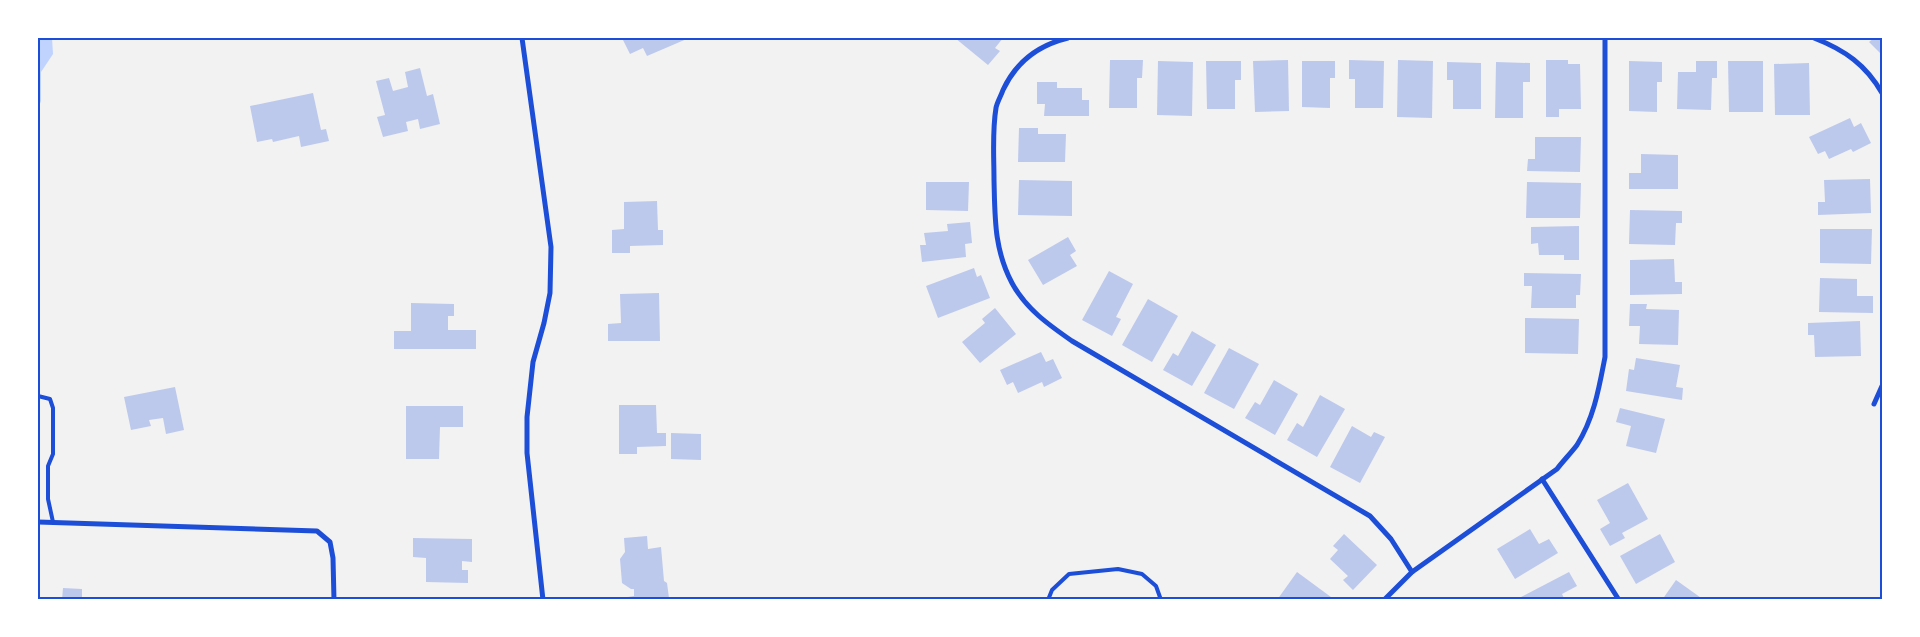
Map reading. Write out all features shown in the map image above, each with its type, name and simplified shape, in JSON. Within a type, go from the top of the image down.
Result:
[{"type":"street","points":[[522,38],[551,247],[550,293],[533,362],[527,417],[527,453],[543,600]]},
{"type":"street","points":[[1068,38],[1044,46],[1027,57],[1008,80],[996,106],[994,129],[995,229],[999,252],[1013,284],[1037,316],[1072,341],[1370,516],[1391,539],[1412,572]]},
{"type":"street","points":[[1384,600],[1412,572],[1557,468],[1576,446],[1588,426],[1598,392],[1605,357],[1605,38]]},
{"type":"street","points":[[1814,38],[1834,46],[1856,61],[1873,78],[1882,94]]},
{"type":"street","points":[[1874,404],[1882,386]]},
{"type":"street","points":[[1542,480],[1619,600]]},
{"type":"street","points":[[38,522],[317,531],[330,542],[333,558],[334,600]]},
{"type":"lane","points":[[38,396],[50,398],[52,408],[53,454],[48,466],[48,499],[52,522]]},
{"type":"lane","points":[[1048,600],[1052,590],[1069,574],[1118,568],[1142,574],[1156,586],[1160,600]]},
{"type":"water","points":[[38,38],[52,38],[53,54],[41,72],[41,101],[38,109]]},
{"type":"building","points":[[622,38],[689,38],[647,56],[643,48],[630,54]]},
{"type":"building","points":[[955,38],[1003,38],[995,48],[1000,51],[988,65]]},
{"type":"building","points":[[1874,38],[1882,38],[1882,55],[1869,42]]},
{"type":"building","points":[[1110,60],[1143,60],[1142,78],[1137,78],[1137,108],[1109,108]]},
{"type":"building","points":[[1288,60],[1289,111],[1255,112],[1253,61]]},
{"type":"building","points":[[1349,60],[1384,61],[1383,108],[1355,108],[1355,79],[1349,79]]},
{"type":"building","points":[[1398,60],[1433,61],[1432,118],[1397,117]]},
{"type":"building","points":[[1546,60],[1568,60],[1568,64],[1580,64],[1581,109],[1559,109],[1559,117],[1546,117]]},
{"type":"building","points":[[1158,61],[1193,62],[1192,116],[1157,115]]},
{"type":"building","points":[[1206,61],[1241,61],[1241,80],[1235,80],[1235,109],[1207,109]]},
{"type":"building","points":[[1302,61],[1335,61],[1335,78],[1330,78],[1330,108],[1302,107]]},
{"type":"building","points":[[1629,61],[1662,62],[1662,82],[1657,82],[1657,112],[1629,111]]},
{"type":"building","points":[[1696,61],[1717,61],[1717,78],[1712,78],[1711,110],[1677,109],[1678,72],[1696,72]]},
{"type":"building","points":[[1728,61],[1763,61],[1763,112],[1729,112]]},
{"type":"building","points":[[1447,62],[1481,63],[1481,109],[1453,109],[1453,80],[1447,80]]},
{"type":"building","points":[[1496,62],[1530,63],[1530,82],[1523,82],[1523,118],[1495,118]]},
{"type":"building","points":[[1809,63],[1810,115],[1775,115],[1774,64]]},
{"type":"building","points":[[420,68],[427,96],[433,94],[440,124],[420,129],[418,119],[406,122],[408,131],[383,137],[377,117],[385,115],[376,81],[389,78],[393,91],[408,87],[405,72]]},
{"type":"building","points":[[1037,82],[1057,82],[1057,88],[1082,88],[1082,100],[1089,100],[1089,116],[1044,116],[1045,104],[1037,104]]},
{"type":"building","points":[[313,93],[321,130],[326,129],[329,141],[301,147],[299,136],[273,142],[272,139],[257,142],[250,106]]},
{"type":"building","points":[[1850,118],[1854,127],[1861,123],[1871,143],[1853,152],[1851,149],[1829,159],[1825,151],[1818,154],[1809,137]]},
{"type":"building","points":[[1019,128],[1038,128],[1038,134],[1066,134],[1065,162],[1018,162]]},
{"type":"building","points":[[1535,137],[1581,137],[1580,172],[1527,171],[1528,159],[1535,159]]},
{"type":"building","points":[[1641,154],[1678,155],[1678,189],[1629,189],[1629,173],[1641,173]]},
{"type":"building","points":[[1870,179],[1871,213],[1818,215],[1818,202],[1825,202],[1824,180]]},
{"type":"building","points":[[1019,180],[1072,181],[1072,216],[1018,215]]},
{"type":"building","points":[[926,182],[969,182],[968,211],[926,210]]},
{"type":"building","points":[[1527,182],[1581,183],[1580,218],[1526,218]]},
{"type":"building","points":[[657,201],[658,230],[663,230],[663,245],[630,246],[630,253],[612,253],[612,230],[624,229],[624,202]]},
{"type":"building","points":[[1630,210],[1682,211],[1682,223],[1676,223],[1675,245],[1629,244]]},
{"type":"building","points":[[970,222],[972,243],[965,244],[966,257],[922,262],[920,245],[926,245],[924,233],[948,231],[947,224]]},
{"type":"building","points":[[1579,226],[1579,260],[1564,260],[1564,255],[1539,255],[1538,243],[1531,244],[1531,227]]},
{"type":"building","points":[[1820,229],[1872,229],[1871,264],[1820,263]]},
{"type":"building","points":[[1068,237],[1076,251],[1070,255],[1077,266],[1043,285],[1028,260]]},
{"type":"building","points":[[1674,259],[1675,282],[1682,282],[1682,294],[1630,295],[1630,260]]},
{"type":"building","points":[[974,268],[977,277],[981,275],[990,298],[938,318],[926,286]]},
{"type":"building","points":[[1109,271],[1133,284],[1116,317],[1121,319],[1112,336],[1082,320]]},
{"type":"building","points":[[1524,273],[1581,274],[1580,295],[1576,295],[1576,308],[1531,308],[1532,286],[1524,286]]},
{"type":"building","points":[[1820,278],[1857,279],[1857,296],[1873,296],[1873,313],[1819,312]]},
{"type":"building","points":[[659,293],[660,341],[608,341],[608,324],[621,323],[620,294]]},
{"type":"building","points":[[1148,299],[1178,316],[1152,362],[1122,345]]},
{"type":"building","points":[[411,303],[454,304],[454,316],[448,316],[448,330],[476,330],[476,349],[394,349],[394,331],[411,331]]},
{"type":"building","points":[[1630,304],[1647,304],[1646,309],[1679,310],[1678,345],[1639,344],[1640,326],[1629,326]]},
{"type":"building","points":[[995,308],[1016,334],[980,363],[962,342],[985,323],[982,319]]},
{"type":"building","points":[[1525,318],[1579,319],[1578,354],[1525,353]]},
{"type":"building","points":[[1860,321],[1861,356],[1815,357],[1814,335],[1808,335],[1808,323]]},
{"type":"building","points":[[1192,331],[1216,345],[1192,386],[1163,370],[1173,353],[1178,356]]},
{"type":"building","points":[[1229,348],[1259,364],[1234,409],[1204,393]]},
{"type":"building","points":[[1041,352],[1046,362],[1053,359],[1062,378],[1044,387],[1042,382],[1018,393],[1013,382],[1007,385],[1000,370]]},
{"type":"building","points":[[1636,358],[1680,365],[1676,387],[1683,388],[1682,400],[1626,391],[1629,369],[1634,370]]},
{"type":"building","points":[[1274,380],[1298,394],[1275,435],[1245,418],[1255,402],[1260,405]]},
{"type":"building","points":[[175,387],[184,430],[166,434],[163,418],[149,420],[151,426],[131,430],[124,397]]},
{"type":"building","points":[[1320,395],[1345,409],[1317,457],[1287,440],[1297,423],[1303,427]]},
{"type":"building","points":[[619,405],[656,405],[657,433],[666,433],[666,446],[637,447],[637,454],[619,454]]},
{"type":"building","points":[[406,406],[463,406],[463,427],[440,427],[439,459],[406,459]]},
{"type":"building","points":[[1620,408],[1665,419],[1656,453],[1626,446],[1631,426],[1616,422]]},
{"type":"building","points":[[1352,426],[1371,437],[1374,432],[1385,437],[1360,483],[1330,467]]},
{"type":"building","points":[[671,433],[701,434],[701,460],[671,459]]},
{"type":"building","points":[[1628,483],[1648,519],[1622,533],[1625,538],[1610,546],[1600,529],[1610,523],[1597,500]]},
{"type":"building","points":[[1530,529],[1539,544],[1549,539],[1558,553],[1515,579],[1497,549]]},
{"type":"building","points":[[1344,534],[1377,565],[1353,590],[1343,580],[1348,576],[1330,559],[1338,550],[1333,546]]},
{"type":"building","points":[[1660,534],[1675,562],[1636,584],[1620,556]]},
{"type":"building","points":[[647,536],[648,549],[661,547],[664,581],[667,583],[669,598],[620,600],[621,598],[634,596],[634,589],[622,583],[620,559],[625,552],[624,538]]},
{"type":"building","points":[[413,538],[472,539],[472,562],[462,561],[462,570],[468,570],[468,583],[426,582],[426,558],[413,557]]},
{"type":"building","points":[[1297,572],[1335,600],[1277,600]]},
{"type":"building","points":[[1569,572],[1577,586],[1562,594],[1565,600],[1523,600],[1521,597]]},
{"type":"building","points":[[1676,580],[1704,600],[1662,600]]},
{"type":"building","points":[[63,588],[82,589],[82,600],[62,600]]}]
